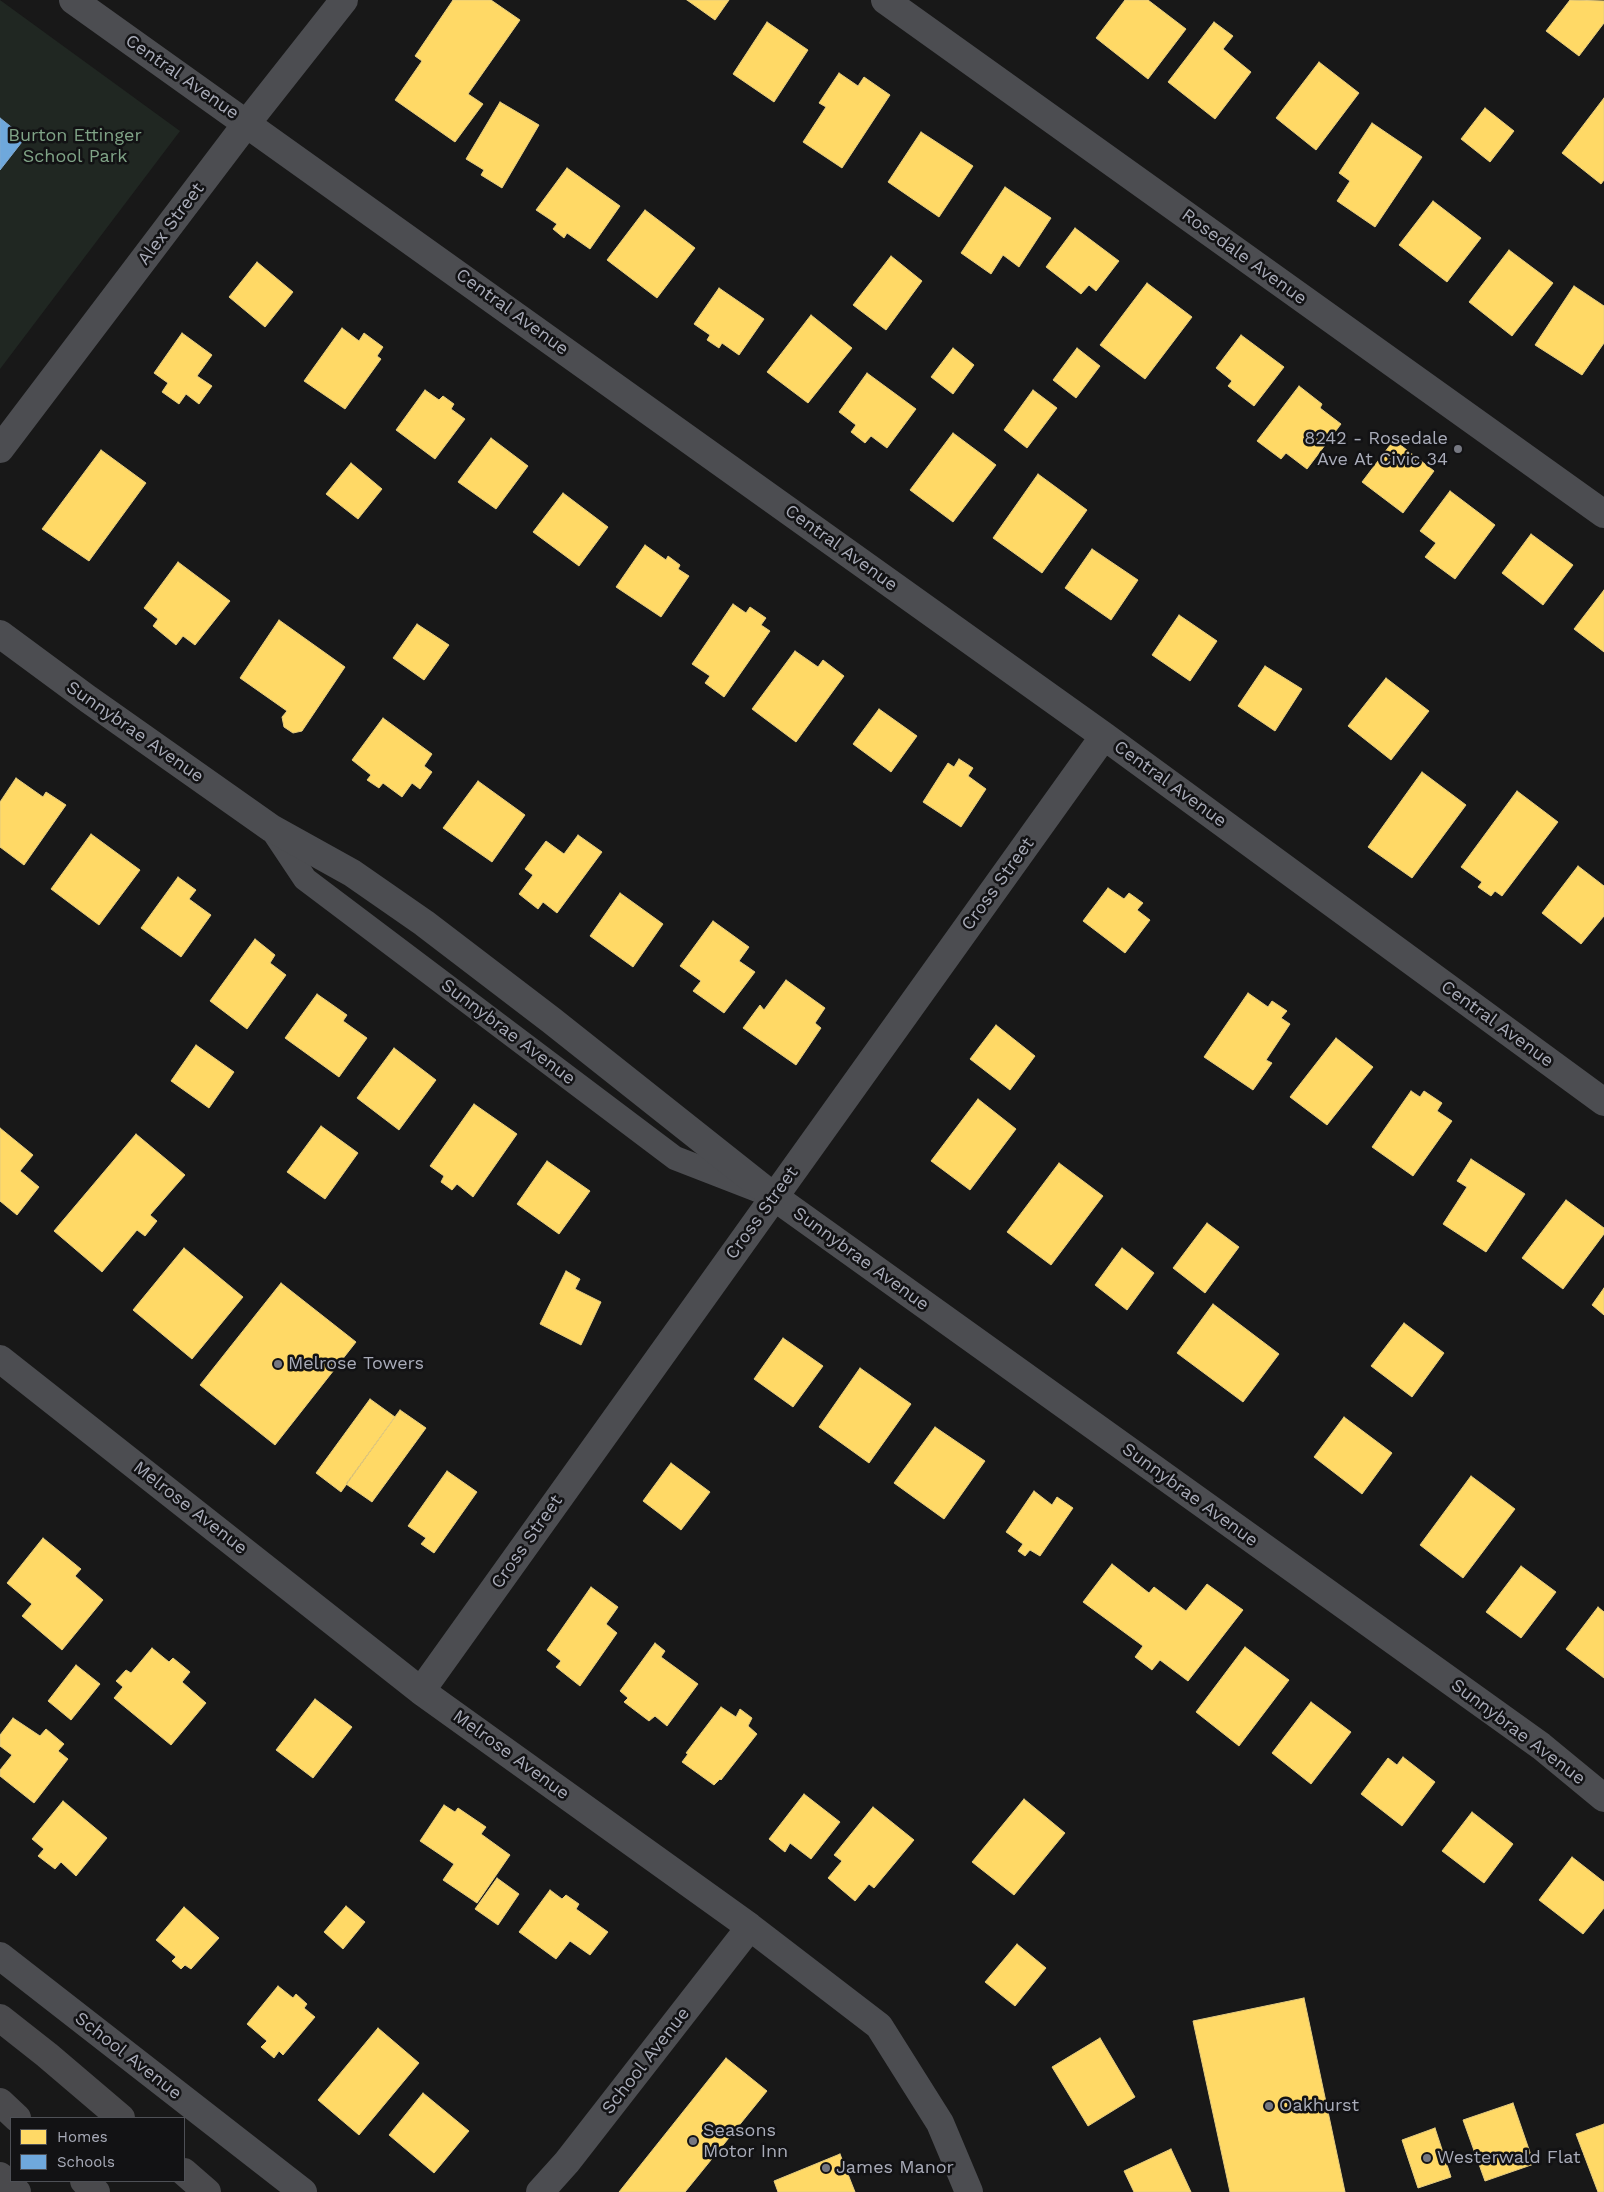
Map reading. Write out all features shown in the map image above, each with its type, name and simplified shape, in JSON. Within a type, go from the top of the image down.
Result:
[{"type":"highway","points":[[0,2018],[120,2117]]},
{"type":"highway","points":[[0,2102],[16,2117]]},
{"type":"highway","points":[[185,2173],[207,2192]]},
{"type":"highway","points":[[0,2176],[16,2192]]},
{"type":"highway","points":[[85,2182],[96,2192]]},
{"type":"street","name":"Central Avenue","points":[[73,0],[1104,736],[1604,1102]]},
{"type":"street","name":"Alex Street","points":[[0,449],[247,123],[344,0]]},
{"type":"street","name":"Rosedale Avenue","points":[[885,0],[1604,514]]},
{"type":"street","name":"Sunnybrae Avenue","points":[[0,634],[88,699],[271,828],[352,873],[424,923],[773,1196],[1541,1746],[1604,1798]]},
{"type":"street","name":"Cross Street","points":[[421,1691],[773,1196],[1104,736]]},
{"type":"street","name":"Melrose Avenue","points":[[0,1359],[421,1691],[750,1928],[878,2026],[940,2123],[969,2192]]},
{"type":"street","name":"School Avenue","points":[[540,2192],[567,2162],[750,1928]]},
{"type":"street","name":"School Avenue","points":[[0,1956],[303,2192]]},
{"type":"lane","name":"Sunnybrae Avenue","points":[[271,828],[305,879],[675,1158],[773,1196]]},
{"type":"green space","name":"Burton Ettinger School Park","points":[[0,0],[180,131],[0,369]]},
{"type":"building: Homes","points":[[453,0],[491,0],[520,20],[468,94],[483,104],[455,142],[395,100],[422,61],[415,56]]},
{"type":"building: Homes","points":[[687,0],[729,0],[715,20]]},
{"type":"building: Homes","points":[[1125,0],[1148,0],[1186,29],[1148,79],[1096,38]]},
{"type":"building: Homes","points":[[1570,0],[1604,1],[1604,23],[1579,56],[1546,31]]},
{"type":"building: Homes","points":[[767,22],[808,50],[774,102],[733,74]]},
{"type":"building: Homes","points":[[1214,22],[1233,36],[1223,49],[1251,72],[1215,119],[1168,82]]},
{"type":"building: Homes","points":[[1319,62],[1359,93],[1316,150],[1276,118]]},
{"type":"building: Homes","points":[[839,73],[858,86],[864,77],[890,95],[842,168],[803,142],[826,107],[819,103]]},
{"type":"building: Homes","points":[[1604,98],[1604,180],[1601,184],[1562,153]]},
{"type":"building: Homes","points":[[500,102],[539,125],[502,188],[481,175],[484,170],[466,159]]},
{"type":"building: Homes","points":[[1485,108],[1514,131],[1490,162],[1461,139]]},
{"type":"building: Homes","points":[[1372,123],[1422,157],[1375,227],[1337,201],[1350,181],[1339,173]]},
{"type":"building: Homes","points":[[921,132],[973,166],[939,217],[888,182]]},
{"type":"building: Homes","points":[[567,168],[620,206],[590,249],[567,233],[564,238],[553,229],[557,224],[536,210]]},
{"type":"building: Homes","points":[[1005,187],[1051,218],[1019,267],[1003,255],[991,274],[961,253]]},
{"type":"building: Homes","points":[[1433,201],[1481,238],[1447,282],[1399,245]]},
{"type":"building: Homes","points":[[645,210],[695,248],[657,298],[607,260]]},
{"type":"building: Homes","points":[[1075,228],[1119,261],[1096,291],[1089,285],[1081,294],[1046,267]]},
{"type":"building: Homes","points":[[1509,250],[1553,283],[1512,336],[1469,302]]},
{"type":"building: Homes","points":[[891,256],[922,281],[886,330],[853,305]]},
{"type":"building: Homes","points":[[257,262],[293,292],[265,327],[229,297]]},
{"type":"building: Homes","points":[[1147,283],[1192,317],[1145,379],[1100,345]]},
{"type":"building: Homes","points":[[1574,286],[1604,306],[1604,343],[1582,375],[1535,345]]},
{"type":"building: Homes","points":[[719,288],[764,319],[739,355],[722,343],[719,348],[707,340],[710,335],[694,324]]},
{"type":"building: Homes","points":[[811,315],[852,348],[808,403],[767,372]]},
{"type":"building: Homes","points":[[342,328],[359,341],[364,333],[383,347],[377,356],[381,359],[345,409],[304,381]]},
{"type":"building: Homes","points":[[182,333],[212,355],[197,376],[212,386],[199,404],[186,394],[179,404],[162,392],[168,383],[154,373]]},
{"type":"building: Homes","points":[[1241,335],[1284,367],[1254,406],[1228,386],[1232,381],[1216,368]]},
{"type":"building: Homes","points":[[953,348],[974,365],[953,394],[931,377]]},
{"type":"building: Homes","points":[[1077,348],[1100,366],[1076,398],[1053,380]]},
{"type":"building: Homes","points":[[867,373],[916,409],[887,448],[871,436],[865,443],[851,432],[856,425],[839,412]]},
{"type":"building: Homes","points":[[1299,386],[1322,404],[1320,408],[1341,424],[1307,469],[1286,453],[1281,459],[1257,441]]},
{"type":"building: Homes","points":[[425,390],[439,400],[443,396],[454,404],[451,409],[465,419],[435,459],[396,430]]},
{"type":"building: Homes","points":[[1033,390],[1057,408],[1027,448],[1004,430]]},
{"type":"building: Homes","points":[[953,433],[996,465],[953,522],[910,490]]},
{"type":"building: Homes","points":[[491,438],[528,466],[496,509],[458,482]]},
{"type":"building: Homes","points":[[1394,440],[1434,471],[1403,513],[1362,482]]},
{"type":"building: Homes","points":[[101,450],[146,483],[89,561],[42,529]]},
{"type":"building: Homes","points":[[351,463],[382,489],[358,519],[326,494]]},
{"type":"building: Homes","points":[[1038,474],[1087,510],[1042,573],[993,538]]},
{"type":"building: Homes","points":[[1450,491],[1495,525],[1455,579],[1425,557],[1436,543],[1420,531]]},
{"type":"building: Homes","points":[[563,493],[608,527],[579,566],[533,532]]},
{"type":"building: Homes","points":[[1531,534],[1573,565],[1543,605],[1502,573]]},
{"type":"building: Homes","points":[[645,545],[666,560],[668,556],[680,565],[678,569],[689,576],[661,617],[616,587]]},
{"type":"building: Homes","points":[[1092,549],[1138,580],[1111,620],[1065,588]]},
{"type":"building: Homes","points":[[178,562],[230,601],[195,645],[183,636],[176,645],[153,626],[158,619],[144,608]]},
{"type":"building: Homes","points":[[1604,590],[1604,652],[1574,629]]},
{"type":"building: Homes","points":[[733,604],[746,613],[750,607],[766,618],[761,625],[770,631],[724,697],[705,683],[710,676],[692,664]]},
{"type":"building: Homes","points":[[1179,615],[1217,641],[1190,681],[1152,655]]},
{"type":"building: Homes","points":[[279,620],[345,667],[302,731],[293,733],[284,727],[282,717],[287,711],[240,678]]},
{"type":"building: Homes","points":[[417,624],[449,645],[424,680],[393,658]]},
{"type":"building: Homes","points":[[795,651],[818,667],[823,660],[844,676],[796,742],[752,709]]},
{"type":"building: Homes","points":[[1265,666],[1302,689],[1275,731],[1238,706]]},
{"type":"building: Homes","points":[[1386,678],[1429,711],[1391,760],[1348,726]]},
{"type":"building: Homes","points":[[879,709],[917,736],[891,772],[853,744]]},
{"type":"building: Homes","points":[[383,718],[432,754],[424,766],[432,772],[420,789],[412,783],[402,797],[383,783],[379,788],[367,780],[371,775],[352,760]]},
{"type":"building: Homes","points":[[959,759],[973,768],[968,776],[986,789],[961,827],[923,802],[948,763],[954,767]]},
{"type":"building: Homes","points":[[1422,772],[1466,805],[1412,878],[1368,847]]},
{"type":"building: Homes","points":[[16,778],[43,797],[46,792],[66,805],[24,865],[0,847],[0,802]]},
{"type":"building: Homes","points":[[478,781],[525,815],[492,862],[443,828]]},
{"type":"building: Homes","points":[[1517,791],[1558,822],[1502,896],[1495,891],[1491,896],[1478,887],[1482,882],[1461,867]]},
{"type":"building: Homes","points":[[91,834],[140,870],[99,925],[51,889]]},
{"type":"building: Homes","points":[[578,835],[602,852],[557,913],[543,902],[538,909],[519,894],[533,875],[525,869],[546,841],[564,854]]},
{"type":"building: Homes","points":[[1578,866],[1604,886],[1604,916],[1581,944],[1542,913]]},
{"type":"building: Homes","points":[[178,877],[196,890],[189,899],[211,915],[181,957],[141,928]]},
{"type":"building: Homes","points":[[1108,888],[1124,899],[1129,893],[1143,903],[1137,910],[1150,920],[1125,953],[1083,921]]},
{"type":"building: Homes","points":[[620,893],[663,924],[633,967],[590,936]]},
{"type":"building: Homes","points":[[713,921],[749,947],[739,961],[755,972],[724,1013],[693,991],[701,981],[680,966]]},
{"type":"building: Homes","points":[[255,939],[275,955],[270,963],[286,975],[247,1029],[210,1001]]},
{"type":"building: Homes","points":[[786,980],[825,1008],[815,1023],[821,1028],[796,1065],[743,1028],[760,1005],[764,1010]]},
{"type":"building: Homes","points":[[1248,993],[1268,1007],[1272,1001],[1287,1011],[1281,1018],[1290,1024],[1266,1060],[1272,1063],[1253,1090],[1204,1057]]},
{"type":"building: Homes","points":[[317,994],[347,1015],[343,1021],[367,1038],[339,1077],[285,1038]]},
{"type":"building: Homes","points":[[996,1025],[1035,1056],[1010,1090],[970,1059]]},
{"type":"building: Homes","points":[[1336,1038],[1373,1067],[1327,1125],[1290,1097]]},
{"type":"building: Homes","points":[[196,1045],[234,1072],[209,1108],[171,1081]]},
{"type":"building: Homes","points":[[394,1048],[436,1080],[399,1130],[357,1098]]},
{"type":"building: Homes","points":[[1411,1091],[1420,1097],[1424,1091],[1442,1103],[1437,1111],[1452,1121],[1413,1176],[1372,1147]]},
{"type":"building: Homes","points":[[978,1099],[1016,1129],[970,1190],[931,1161]]},
{"type":"building: Homes","points":[[474,1104],[517,1134],[473,1197],[457,1184],[452,1190],[441,1182],[444,1176],[430,1166]]},
{"type":"building: Homes","points":[[321,1126],[358,1153],[325,1199],[287,1172]]},
{"type":"building: Homes","points":[[0,1128],[33,1155],[20,1171],[39,1187],[17,1215],[0,1201]]},
{"type":"building: Homes","points":[[136,1134],[185,1175],[150,1215],[157,1221],[145,1236],[137,1230],[102,1272],[54,1231]]},
{"type":"building: Homes","points":[[1471,1159],[1525,1194],[1486,1252],[1443,1224],[1467,1187],[1457,1181]]},
{"type":"building: Homes","points":[[547,1161],[590,1191],[559,1234],[517,1204]]},
{"type":"building: Homes","points":[[1059,1163],[1103,1196],[1051,1265],[1007,1232]]},
{"type":"building: Homes","points":[[1566,1200],[1604,1228],[1604,1234],[1563,1289],[1522,1258]]},
{"type":"building: Homes","points":[[1207,1223],[1239,1247],[1205,1293],[1173,1268]]},
{"type":"building: Homes","points":[[184,1248],[243,1297],[192,1359],[133,1310]]},
{"type":"building: Homes","points":[[1122,1248],[1154,1273],[1127,1310],[1095,1285]]},
{"type":"building: Homes","points":[[566,1271],[580,1279],[575,1289],[601,1302],[581,1345],[540,1324]]},
{"type":"building: Homes","name":"Melrose Towers","points":[[281,1283],[356,1342],[275,1445],[200,1385]]},
{"type":"building: Homes","points":[[1604,1288],[1604,1315],[1592,1305]]},
{"type":"building: Homes","points":[[1213,1304],[1279,1354],[1243,1402],[1177,1353]]},
{"type":"building: Homes","points":[[1404,1323],[1444,1353],[1412,1397],[1371,1366]]},
{"type":"building: Homes","points":[[783,1338],[823,1366],[793,1407],[754,1379]]},
{"type":"building: Homes","points":[[860,1368],[911,1404],[869,1463],[819,1427]]},
{"type":"building: Homes","points":[[370,1399],[395,1417],[341,1492],[316,1473]]},
{"type":"building: Homes","points":[[400,1410],[426,1428],[372,1502],[346,1484]]},
{"type":"building: Homes","points":[[1344,1417],[1392,1453],[1362,1494],[1314,1457]]},
{"type":"building: Homes","points":[[935,1427],[985,1461],[944,1519],[894,1483]]},
{"type":"building: Homes","points":[[671,1463],[710,1492],[681,1530],[643,1501]]},
{"type":"building: Homes","points":[[447,1471],[477,1492],[434,1553],[421,1544],[426,1538],[408,1526]]},
{"type":"building: Homes","points":[[1471,1476],[1515,1509],[1463,1578],[1420,1545]]},
{"type":"building: Homes","points":[[1034,1491],[1052,1505],[1057,1497],[1073,1508],[1040,1556],[1030,1550],[1025,1556],[1018,1551],[1023,1544],[1006,1532]]},
{"type":"building: Homes","points":[[43,1538],[81,1569],[75,1576],[103,1600],[62,1650],[22,1616],[32,1604],[7,1583]]},
{"type":"building: Homes","points":[[1112,1564],[1149,1593],[1154,1587],[1186,1611],[1207,1584],[1243,1610],[1188,1681],[1160,1660],[1152,1670],[1135,1657],[1143,1646],[1083,1602]]},
{"type":"building: Homes","points":[[1521,1566],[1556,1592],[1521,1638],[1486,1612]]},
{"type":"building: Homes","points":[[591,1587],[618,1607],[606,1624],[617,1633],[580,1686],[556,1667],[561,1661],[547,1650]]},
{"type":"building: Homes","points":[[1598,1607],[1604,1612],[1604,1678],[1566,1649]]},
{"type":"building: Homes","points":[[655,1643],[665,1651],[661,1657],[698,1684],[667,1726],[655,1716],[649,1721],[624,1702],[628,1698],[620,1691]]},
{"type":"building: Homes","points":[[1245,1647],[1289,1680],[1239,1746],[1196,1712]]},
{"type":"building: Homes","points":[[152,1648],[169,1662],[173,1658],[190,1672],[182,1682],[206,1703],[171,1745],[114,1698],[123,1687],[116,1681],[126,1670],[131,1673]]},
{"type":"building: Homes","points":[[76,1665],[100,1684],[71,1720],[48,1701]]},
{"type":"building: Homes","points":[[315,1699],[352,1727],[313,1778],[276,1750]]},
{"type":"building: Homes","points":[[1311,1702],[1351,1732],[1311,1784],[1272,1753]]},
{"type":"building: Homes","points":[[721,1707],[736,1717],[740,1709],[752,1718],[748,1726],[757,1734],[721,1780],[714,1785],[682,1762],[688,1754],[686,1753]]},
{"type":"building: Homes","points":[[13,1718],[40,1736],[46,1729],[64,1744],[58,1751],[68,1759],[34,1803],[0,1776],[0,1770],[12,1755],[0,1746],[0,1735]]},
{"type":"building: Homes","points":[[1403,1757],[1435,1782],[1402,1826],[1361,1794],[1388,1758],[1397,1765]]},
{"type":"building: Homes","points":[[804,1794],[840,1822],[811,1859],[790,1843],[785,1852],[769,1839]]},
{"type":"building: Homes","points":[[1024,1799],[1065,1833],[1014,1895],[972,1862]]},
{"type":"building: Homes","points":[[63,1801],[107,1838],[76,1876],[61,1862],[55,1869],[38,1856],[44,1849],[32,1839]]},
{"type":"building: Homes","points":[[444,1805],[455,1812],[458,1808],[486,1827],[481,1834],[510,1855],[477,1903],[443,1880],[454,1864],[420,1841]]},
{"type":"building: Homes","points":[[873,1807],[914,1840],[874,1888],[869,1884],[855,1901],[828,1878],[842,1861],[834,1855]]},
{"type":"building: Homes","points":[[1472,1812],[1513,1844],[1484,1883],[1442,1851]]},
{"type":"building: Homes","points":[[1572,1857],[1604,1882],[1604,1908],[1583,1934],[1539,1900]]},
{"type":"building: Homes","points":[[497,1878],[519,1894],[498,1925],[475,1909]]},
{"type":"building: Homes","points":[[550,1890],[562,1899],[566,1895],[579,1904],[576,1909],[608,1932],[590,1955],[570,1941],[556,1959],[519,1932]]},
{"type":"building: Homes","points":[[346,1906],[365,1922],[343,1949],[324,1932]]},
{"type":"building: Homes","points":[[184,1907],[219,1938],[191,1969],[185,1965],[181,1969],[172,1961],[176,1957],[156,1940]]},
{"type":"building: Homes","points":[[1017,1944],[1046,1968],[1015,2006],[985,1982]]},
{"type":"building: Homes","points":[[278,1986],[293,1998],[296,1994],[307,2004],[304,2008],[315,2017],[283,2055],[279,2051],[274,2058],[261,2047],[267,2041],[247,2024]]},
{"type":"building: Homes","name":"Oakhurst","points":[[1304,1998],[1345,2192],[1230,2192],[1193,2021]]},
{"type":"building: Homes","points":[[378,2028],[419,2063],[359,2135],[318,2100]]},
{"type":"building: Homes","points":[[1100,2038],[1135,2097],[1088,2126],[1052,2067]]},
{"type":"building: Homes","name":"Seasons Motor Inn","points":[[726,2058],[767,2091],[685,2192],[619,2192]]},
{"type":"building: Homes","points":[[423,2093],[469,2131],[434,2173],[389,2135]]},
{"type":"building: Homes","points":[[1513,2103],[1534,2164],[1485,2181],[1463,2120]]},
{"type":"building: Homes","points":[[1604,2124],[1604,2192],[1598,2192],[1576,2134]]},
{"type":"building: Homes","name":"Westerwald Flat","points":[[1435,2128],[1451,2177],[1418,2188],[1402,2140]]},
{"type":"building: Homes","points":[[1171,2149],[1191,2192],[1134,2192],[1124,2171]]},
{"type":"building: Homes","name":"James Manor","points":[[840,2154],[855,2192],[778,2192],[774,2181]]},
{"type":"building: Schools","points":[[0,118],[25,138],[0,170]]},
{"type":"place","name":"8242 - Rosedale Ave At Civic 34","points":[[1458,449]]},
{"type":"place","name":"Melrose Towers","points":[[278,1364]]},
{"type":"place","name":"Oakhurst","points":[[1269,2106]]},
{"type":"place","name":"Seasons Motor Inn","points":[[693,2141]]},
{"type":"place","name":"Westerwald Flat","points":[[1427,2158]]},
{"type":"place","name":"James Manor","points":[[826,2168]]}]
